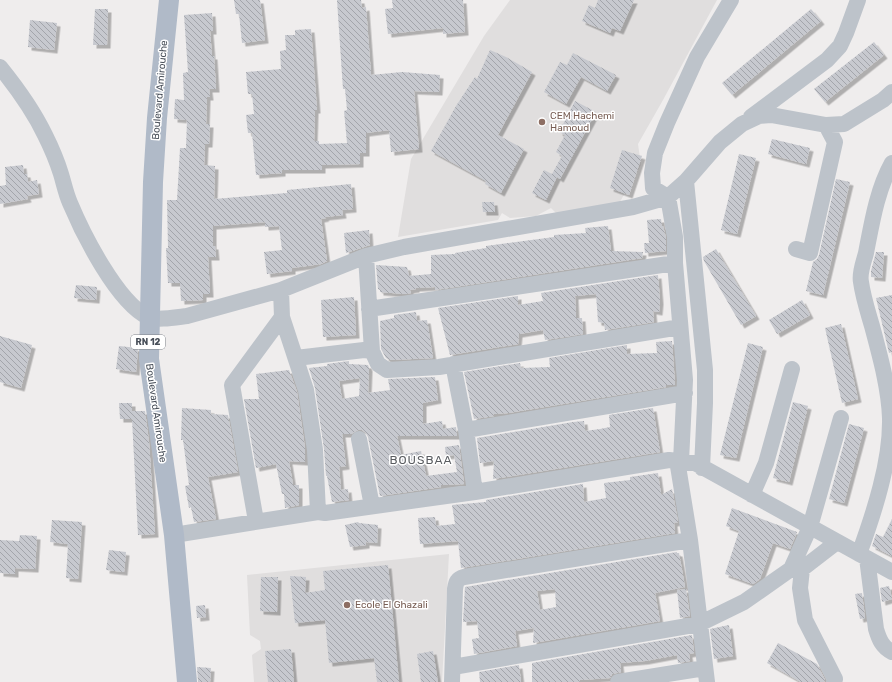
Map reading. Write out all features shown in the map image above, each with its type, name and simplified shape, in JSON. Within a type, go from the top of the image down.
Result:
[{"type":"main road","name":"Boulevard Amirouche","points":[[169,0],[157,118],[153,182],[148,359],[174,535],[187,682]]},
{"type":"street","points":[[618,682],[706,675],[679,460],[685,380],[675,263],[675,236],[668,197],[653,188],[652,174],[655,153],[678,96],[697,57],[731,0]]},
{"type":"street","points":[[2,71],[21,92],[46,135],[69,202],[86,238],[106,274],[136,308],[149,318],[171,318],[187,316],[281,290],[366,256],[633,207],[668,197],[686,181],[720,142],[827,60],[840,46],[858,0]]},
{"type":"street","points":[[742,124],[759,116],[771,115],[826,125],[844,124],[883,100],[892,92]]},
{"type":"street","points":[[796,249],[810,253],[835,142],[826,125]]},
{"type":"street","points":[[892,163],[886,174],[878,198],[860,280],[879,350],[889,404],[890,419],[889,440],[881,481],[869,525],[863,556],[876,629],[886,648],[892,652]]},
{"type":"street","points":[[686,181],[705,370],[702,468]]},
{"type":"street","points":[[366,256],[372,351],[378,364],[387,370],[439,367],[680,328]]},
{"type":"street","points":[[369,309],[675,263]]},
{"type":"street","points":[[281,290],[282,317],[306,390],[315,450],[318,512]]},
{"type":"street","points":[[256,521],[232,386],[282,317]]},
{"type":"street","points":[[296,358],[364,350],[372,351]]},
{"type":"street","points":[[453,364],[466,430],[475,492]]},
{"type":"street","points":[[752,495],[766,463],[792,369]]},
{"type":"street","points":[[466,430],[685,393]]},
{"type":"street","points":[[690,540],[459,578],[456,582],[455,589],[452,674],[699,624],[744,602],[791,569],[810,527],[841,418]]},
{"type":"street","points":[[359,439],[372,506]]},
{"type":"street","points":[[174,535],[256,521],[475,492],[669,460],[679,460],[695,464],[863,556],[889,567]]},
{"type":"street","points":[[834,682],[835,679],[805,620],[800,588],[802,570],[837,542]]},
{"type":"shaded area","name":"CEM Hachemi Hamoud","points":[[510,0],[717,0],[638,144],[641,165],[617,207],[560,217],[551,208],[536,216],[510,218],[502,213],[498,220],[398,237],[411,159],[484,36]]},
{"type":"shaded area","name":"Ecole El Ghazali","points":[[449,554],[442,682],[254,682],[252,655],[261,649],[260,641],[250,635],[247,575]]},
{"type":"building","points":[[234,0],[260,0],[265,40],[242,43],[239,14],[236,14]]},
{"type":"building","points":[[337,0],[361,0],[362,8],[366,7],[371,75],[402,72],[440,75],[439,92],[414,91],[419,149],[391,152],[389,130],[366,133],[366,153],[360,153],[360,164],[322,165],[322,170],[282,170],[282,173],[256,175],[252,133],[248,133],[246,115],[254,114],[252,94],[248,94],[246,72],[281,69],[280,51],[286,50],[285,35],[295,35],[295,30],[311,29],[317,110],[315,110],[314,141],[319,141],[319,144],[347,143],[344,111],[347,110],[345,89],[343,89]]},
{"type":"building","points":[[392,0],[463,0],[465,32],[443,34],[443,28],[388,34],[385,9],[393,8]]},
{"type":"building","points":[[598,0],[634,0],[620,31],[612,28],[610,33],[582,21],[589,5],[595,8]]},
{"type":"building","points":[[95,9],[108,9],[107,45],[93,45]]},
{"type":"building","points":[[811,9],[821,21],[732,95],[722,83]]},
{"type":"building","points":[[212,13],[213,31],[210,31],[212,56],[214,56],[216,89],[209,89],[210,97],[207,97],[206,124],[210,124],[209,144],[205,144],[204,165],[215,166],[214,199],[287,193],[287,190],[351,184],[353,209],[342,210],[343,215],[325,217],[326,218],[321,219],[327,261],[321,264],[292,268],[292,271],[267,274],[264,252],[282,250],[279,226],[265,227],[265,222],[213,226],[213,246],[215,246],[216,257],[208,257],[210,294],[203,294],[203,300],[181,301],[180,283],[168,283],[166,248],[168,248],[167,200],[177,200],[180,148],[186,148],[187,120],[174,119],[175,99],[184,100],[183,73],[188,72],[184,15]]},
{"type":"building","points":[[30,20],[57,23],[54,50],[28,47]]},
{"type":"building","points":[[874,42],[884,55],[825,102],[814,89]]},
{"type":"building","points":[[490,50],[506,57],[532,72],[498,135],[524,149],[501,193],[485,184],[486,181],[431,151],[456,106],[475,77],[477,79]]},
{"type":"building","points":[[573,53],[616,75],[607,91],[581,77],[566,104],[544,92],[560,62],[567,65]]},
{"type":"building","points":[[575,101],[596,112],[560,179],[557,177],[546,200],[532,193],[544,170],[552,174],[562,156],[556,152],[565,135],[559,132]]},
{"type":"building","points":[[772,139],[810,148],[806,164],[768,154]]},
{"type":"building","points":[[622,150],[642,156],[629,195],[610,188]]},
{"type":"building","points":[[739,154],[756,158],[737,234],[721,230]]},
{"type":"building","points":[[23,165],[24,174],[27,174],[28,182],[37,180],[39,194],[27,196],[28,199],[0,204],[0,186],[6,185],[5,167]]},
{"type":"building","points":[[836,179],[850,182],[823,295],[806,291],[813,262],[819,255]]},
{"type":"building","points":[[482,202],[494,202],[495,212],[483,212]]},
{"type":"building","points":[[661,219],[666,238],[666,251],[645,253],[644,243],[649,243],[647,220]]},
{"type":"building","points":[[608,226],[611,251],[643,252],[642,258],[435,290],[435,287],[416,288],[410,290],[411,293],[405,294],[380,292],[378,289],[376,265],[407,267],[409,276],[431,274],[431,255],[455,254],[486,248],[486,246],[554,237],[554,235],[586,233],[585,228]]},
{"type":"building","points":[[369,230],[370,245],[346,253],[344,233]]},
{"type":"building","points":[[716,249],[756,316],[741,325],[704,261],[703,257]]},
{"type":"building","points":[[876,252],[884,252],[882,278],[871,277]]},
{"type":"building","points":[[658,275],[660,301],[659,312],[653,311],[654,322],[605,330],[604,323],[598,322],[596,294],[575,296],[576,318],[582,318],[583,334],[545,340],[543,330],[519,334],[518,344],[450,355],[438,308],[518,296],[518,305],[543,301],[541,293]]},
{"type":"building","points":[[76,285],[97,287],[96,300],[74,298]]},
{"type":"building","points":[[892,295],[892,352],[889,353],[876,298]]},
{"type":"building","points":[[354,297],[356,335],[323,337],[321,300]]},
{"type":"building","points":[[802,300],[810,315],[777,334],[769,320]]},
{"type":"building","points":[[416,312],[417,321],[427,320],[433,358],[390,360],[386,358],[381,349],[380,321],[394,318],[394,315]]},
{"type":"building","points":[[841,324],[858,399],[842,403],[825,328]]},
{"type":"building","points":[[0,336],[32,345],[21,388],[0,382]]},
{"type":"building","points":[[672,341],[675,385],[666,385],[666,387],[508,413],[493,414],[494,416],[474,419],[464,372],[520,363],[521,368],[550,367],[549,358],[627,345],[627,354],[657,353],[656,342]]},
{"type":"building","points":[[748,343],[763,347],[736,458],[720,455]]},
{"type":"building","points":[[119,346],[138,348],[136,372],[116,369]]},
{"type":"building","points":[[349,361],[349,364],[368,365],[368,393],[390,390],[388,379],[435,377],[438,400],[423,403],[423,424],[442,421],[443,429],[456,427],[457,436],[397,436],[401,455],[421,451],[426,476],[457,472],[454,455],[446,456],[445,447],[459,445],[464,484],[441,485],[441,487],[380,496],[368,437],[362,430],[358,430],[351,434],[342,434],[346,466],[339,467],[341,490],[348,489],[349,500],[332,502],[326,476],[324,449],[315,388],[309,368],[327,366],[327,364]],"holes":[[[360,378],[359,396],[342,399],[339,381]]]},
{"type":"building","points":[[289,370],[297,392],[305,448],[305,462],[289,461],[293,485],[299,485],[299,505],[285,508],[284,494],[282,494],[276,464],[256,468],[244,399],[259,399],[256,374]]},
{"type":"building","points":[[793,402],[808,406],[789,482],[773,478]]},
{"type":"building","points":[[119,403],[132,403],[132,411],[145,411],[149,442],[155,534],[138,535],[132,419],[120,419]]},
{"type":"building","points":[[182,408],[211,410],[211,414],[228,415],[238,472],[208,477],[216,519],[194,522],[191,507],[189,508],[185,486],[189,485],[183,440],[181,440]]},
{"type":"building","points":[[653,408],[660,452],[493,479],[494,461],[480,463],[477,438],[584,421],[585,431],[600,429],[610,427],[609,415]]},
{"type":"building","points":[[849,424],[864,428],[844,503],[829,499]]},
{"type":"building","points":[[658,473],[661,495],[672,489],[678,522],[674,523],[675,533],[461,568],[458,541],[420,544],[418,518],[435,517],[436,526],[455,524],[452,505],[486,502],[486,500],[583,484],[584,502],[606,498],[604,483],[630,480],[630,477]]},
{"type":"building","points":[[732,508],[797,532],[790,549],[773,543],[760,579],[753,584],[725,574],[739,531],[726,526]]},
{"type":"building","points":[[892,519],[892,556],[872,546],[876,534],[883,537]]},
{"type":"building","points":[[52,520],[82,522],[78,579],[66,578],[68,544],[50,542]]},
{"type":"building","points":[[358,522],[378,525],[377,543],[366,542],[366,545],[350,547],[345,525]]},
{"type":"building","points":[[20,535],[37,536],[35,569],[15,568],[15,574],[0,573],[0,540],[19,541]]},
{"type":"building","points":[[109,550],[126,552],[124,572],[106,570]]},
{"type":"building","points":[[677,552],[679,553],[685,587],[655,593],[660,621],[533,643],[534,628],[515,631],[517,646],[474,654],[472,639],[479,638],[477,621],[463,622],[465,587]],"holes":[[[555,589],[556,607],[540,610],[537,591]]]},
{"type":"building","points":[[388,565],[399,682],[377,682],[374,658],[329,663],[325,620],[295,623],[290,576],[306,577],[305,593],[325,590],[323,571]]},
{"type":"building","points":[[261,577],[278,577],[277,612],[260,611]]},
{"type":"building","points":[[889,586],[892,599],[882,602],[880,588]]},
{"type":"building","points":[[686,589],[690,616],[680,618],[677,590]]},
{"type":"building","points":[[862,593],[865,618],[860,619],[855,594]]},
{"type":"building","points":[[205,605],[206,617],[197,618],[196,606]]},
{"type":"building","points":[[729,625],[733,656],[714,659],[710,629]]},
{"type":"building","points":[[692,635],[694,653],[689,654],[690,661],[678,663],[677,655],[645,661],[620,663],[621,672],[612,674],[610,678],[579,680],[580,682],[532,682],[532,663]]},
{"type":"building","points":[[778,643],[817,664],[825,680],[824,682],[801,682],[767,663]]},
{"type":"building","points":[[291,649],[294,682],[268,682],[265,651]]},
{"type":"building","points":[[433,651],[438,682],[421,682],[417,654]]},
{"type":"building","points":[[519,665],[521,682],[480,682],[479,672]]},
{"type":"building","points":[[197,667],[211,668],[210,682],[198,682]]},
{"type":"place","name":"CEM Hachemi Hamoud","points":[[542,122]]},
{"type":"place","name":"Ecole El Ghazali","points":[[347,605]]},
{"type":"district","name":"BOUSBAA","points":[[421,460]]}]
